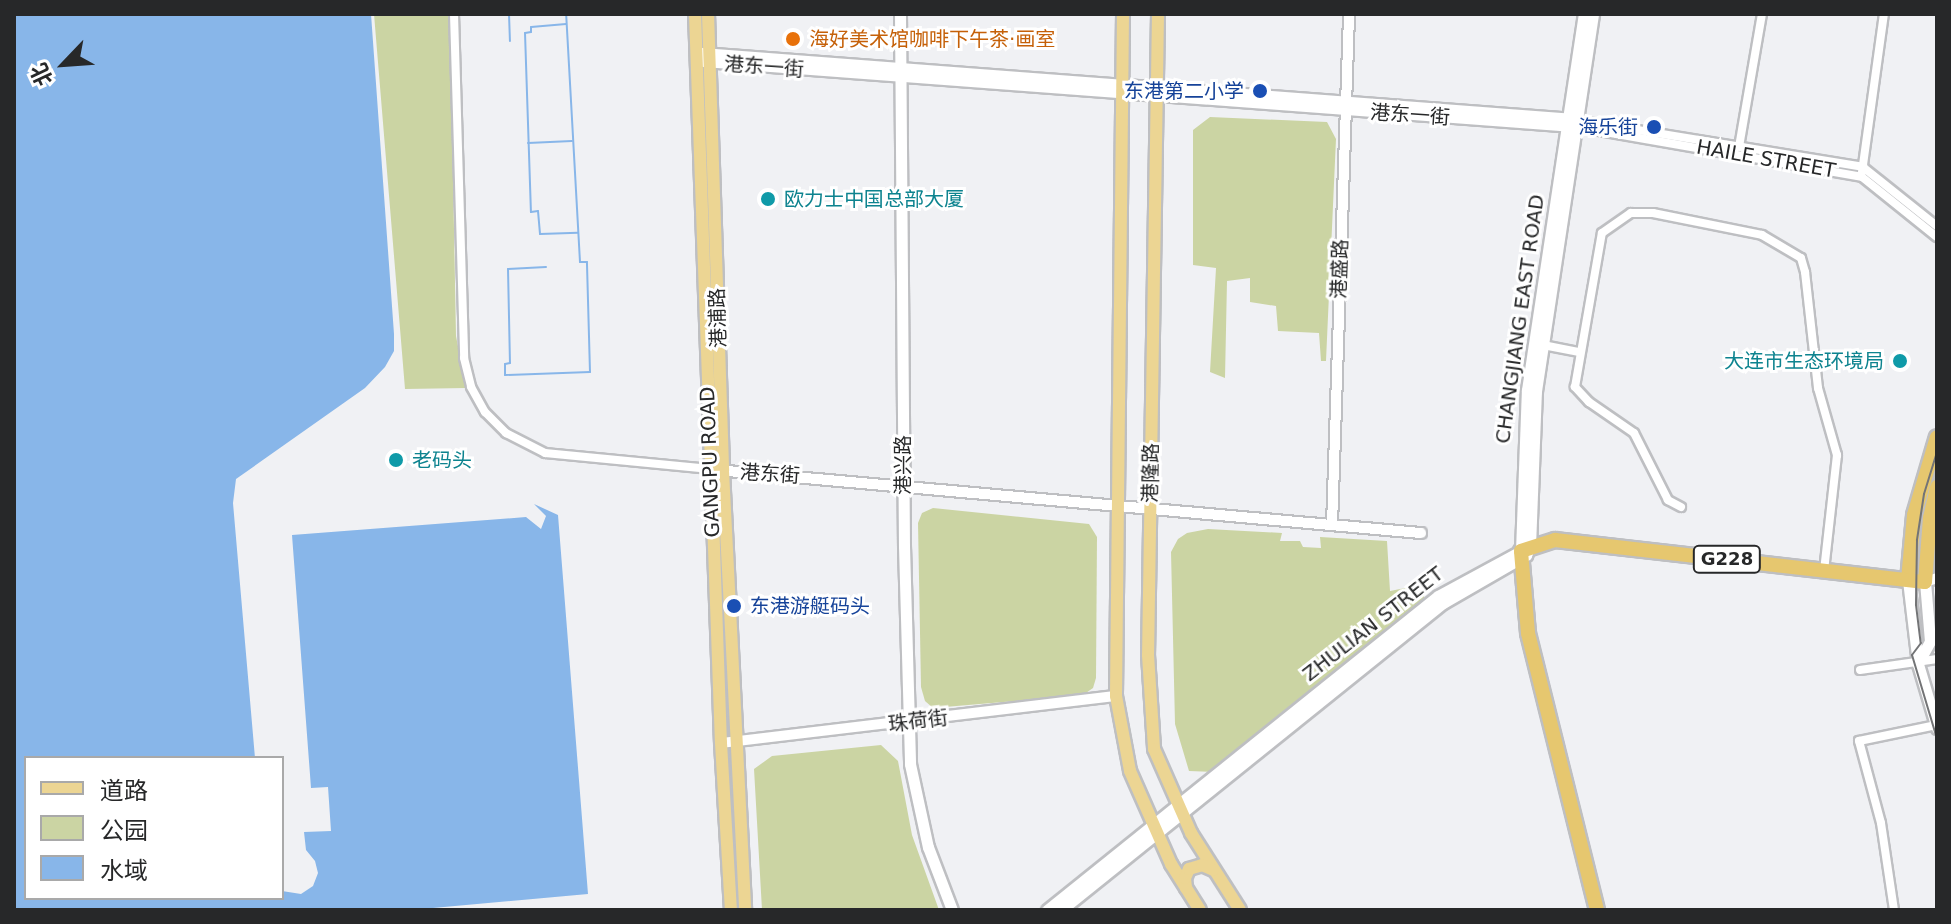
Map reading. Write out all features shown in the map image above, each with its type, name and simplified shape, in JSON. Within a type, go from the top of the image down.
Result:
[{"type":"highway","points":[[1908,580],[1914,515],[1937,437]]},
{"type":"highway","points":[[1931,580],[1930,518],[1937,487]]},
{"type":"highway","name":"G228","points":[[1524,552],[1555,540],[1908,580],[1931,580]]},
{"type":"highway","name":"CHANGJIANG EAST ROAD","points":[[1524,552],[1524,608],[1534,659],[1597,910]]},
{"type":"highway","name":"CHANGJIANG EAST ROAD","points":[[1524,552],[1539,644],[1606,910]]},
{"type":"main road","name":"GANGPU ROAD","points":[[695,14],[716,470],[721,743],[731,910]]},
{"type":"main road","name":"港浦路","points":[[708,14],[716,470],[745,910]]},
{"type":"main road","name":"港兴路","points":[[900,14],[908,722],[917,803],[928,847],[952,910]]},
{"type":"main road","name":"港隆路","points":[[1123,14],[1116,696],[1130,771],[1155,828],[1200,910]]},
{"type":"main road","name":"港隆路","points":[[1158,14],[1148,655],[1154,749],[1180,808],[1213,870],[1240,910]]},
{"type":"main road","name":"CHANGJIANG EAST ROAD","points":[[1524,552],[1533,424],[1584,14]]},
{"type":"main road","name":"CHANGJIANG EAST ROAD","points":[[1524,552],[1527,390],[1593,14]]},
{"type":"main road","name":"ZHULIAN STREET","points":[[1047,910],[1180,808],[1438,596],[1524,552]]},
{"type":"main road","points":[[1908,580],[1918,664],[1936,721]]},
{"type":"main road","points":[[1918,664],[1930,641],[1931,580]]},
{"type":"main road","name":"ZHULIAN STREET","points":[[1061,910],[1155,828]]},
{"type":"main road","points":[[1186,888],[1185,878],[1189,869],[1202,865],[1213,870]]},
{"type":"street","name":"港东街","points":[[454,14],[464,358],[471,387],[485,412],[506,433],[545,453],[1421,533]]},
{"type":"street","name":"港盛路","points":[[1332,525],[1349,14]]},
{"type":"street","points":[[1739,150],[1762,14]]},
{"type":"street","points":[[1862,172],[1884,14]]},
{"type":"street","name":"港东一街","points":[[696,58],[697,62],[710,58],[1572,123]]},
{"type":"street","name":"HAILE STREET","points":[[1572,123],[1862,172],[1937,226]]},
{"type":"street","name":"HAILE STREET","points":[[1862,172],[1937,237]]},
{"type":"street","points":[[1681,507],[1668,500],[1634,433],[1589,402],[1575,387],[1602,233],[1631,213],[1653,213],[1762,235],[1801,258],[1818,388],[1837,455],[1824,570]]},
{"type":"street","points":[[1543,345],[1579,352]]},
{"type":"street","points":[[1860,670],[1937,659]]},
{"type":"street","name":"珠荷街","points":[[721,743],[1116,696]]},
{"type":"street","points":[[1894,910],[1881,823],[1859,741],[1936,721]]},
{"type":"green space","points":[[374,14],[450,14],[456,336],[466,388],[405,389]]},
{"type":"green space","points":[[1210,117],[1327,122],[1336,139],[1326,361],[1321,361],[1319,333],[1278,331],[1276,306],[1250,302],[1250,278],[1227,281],[1225,378],[1210,372],[1216,268],[1193,265],[1193,130]]},
{"type":"green space","points":[[933,508],[1089,524],[1097,537],[1096,678],[1093,688],[1083,695],[933,708],[925,701],[921,687],[918,523],[922,513]]},
{"type":"green space","points":[[1208,529],[1282,533],[1280,541],[1300,541],[1303,547],[1321,548],[1320,537],[1387,541],[1390,591],[1425,584],[1424,598],[1215,772],[1189,771],[1175,724],[1171,552],[1178,539],[1187,533]]},
{"type":"green space","points":[[881,745],[898,761],[912,835],[939,910],[762,910],[754,769],[772,756]]},
{"type":"water","points":[[14,14],[371,14],[394,351],[385,367],[365,388],[236,479],[233,503],[255,756],[24,756],[24,900],[284,900],[284,891],[301,894],[313,886],[318,873],[315,861],[306,850],[304,832],[331,831],[328,787],[311,788],[292,535],[526,517],[541,529],[546,516],[534,504],[558,515],[588,894],[411,910],[14,910]]},
{"type":"waterway","points":[[509,14],[510,41]]},
{"type":"waterway","points":[[546,267],[508,269],[510,363],[505,364],[505,375],[590,372],[587,262],[580,262],[566,14]]},
{"type":"waterway","points":[[566,24],[531,27],[531,32],[525,33],[531,212],[538,211],[540,234],[578,233]]},
{"type":"waterway","points":[[528,143],[572,141]]},
{"type":"tram line","points":[[1937,452],[1924,494],[1917,540],[1916,605],[1921,643],[1912,655],[1937,739]]},
{"type":"place","name":"海好美术馆咖啡下午茶·画室","points":[[793,39]]},
{"type":"place","name":"东港第二小学","points":[[1260,91]]},
{"type":"place","name":"海乐街","points":[[1654,127]]},
{"type":"place","name":"欧力士中国总部大厦","points":[[768,199]]},
{"type":"place","name":"大连市生态环境局","points":[[1900,361]]},
{"type":"place","name":"老码头","points":[[396,460]]},
{"type":"place","name":"东港游艇码头","points":[[734,606]]}]
